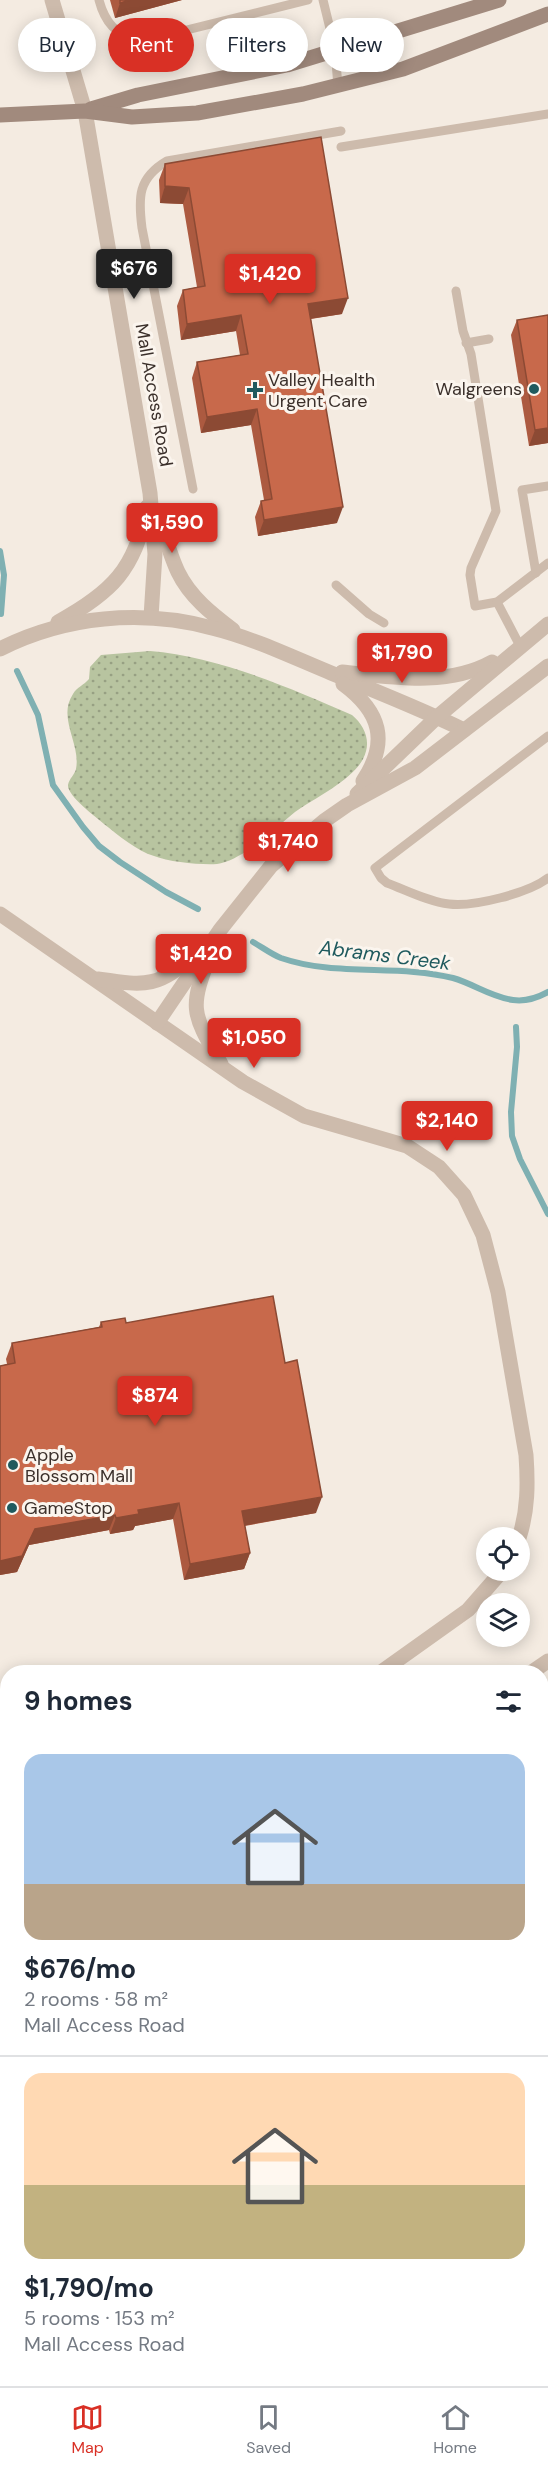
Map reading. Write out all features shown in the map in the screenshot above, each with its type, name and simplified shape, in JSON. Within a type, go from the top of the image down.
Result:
[{"type":"main road","points":[[404,28],[492,1]]},
{"type":"main road","points":[[0,115],[85,111],[132,117],[197,113],[338,87],[403,69],[548,14]]},
{"type":"main road","points":[[85,111],[138,95],[286,65],[320,54]]},
{"type":"street","name":"Mall Access Road","points":[[52,0],[85,111],[150,493],[155,554],[151,617]]},
{"type":"street","points":[[0,649],[39,633],[97,599],[116,581],[127,566],[143,530],[150,493]]},
{"type":"street","points":[[150,493],[178,571],[186,585],[208,610],[241,637]]},
{"type":"street","points":[[39,633],[98,620],[151,617],[194,624],[241,637],[464,730]]},
{"type":"street","points":[[347,805],[437,717],[548,624]]},
{"type":"street","points":[[324,670],[390,677],[458,675],[480,669],[520,646]]},
{"type":"street","points":[[157,1023],[220,930],[271,866],[298,841],[347,805],[415,768],[548,666]]},
{"type":"street","points":[[324,670],[358,695],[376,723],[379,738],[372,768],[347,805]]},
{"type":"street","points":[[0,914],[276,1102],[304,1116],[407,1146],[439,1167],[464,1195],[483,1235],[498,1292],[525,1455],[528,1501],[522,1527]]},
{"type":"street","points":[[93,978],[135,984],[158,981],[181,967],[220,930]]},
{"type":"street","points":[[220,930],[197,988],[195,1003],[200,1027],[223,1068]]},
{"type":"street","points":[[391,1665],[468,1610],[493,1581]]},
{"type":"lane","points":[[99,0],[103,14],[120,36],[138,42],[281,3],[308,0]]},
{"type":"lane","points":[[323,0],[327,18]]},
{"type":"lane","points":[[337,72],[338,87]]},
{"type":"lane","points":[[342,147],[548,114]]},
{"type":"lane","points":[[193,489],[142,228],[140,207],[145,181],[150,173],[168,162],[341,131]]},
{"type":"lane","points":[[456,291],[466,343],[471,354],[496,511],[471,568],[470,576],[476,606],[497,602],[548,563]]},
{"type":"lane","points":[[466,343],[489,339]]},
{"type":"lane","points":[[536,573],[522,490],[548,486]]},
{"type":"lane","points":[[336,585],[369,614],[384,623]]},
{"type":"lane","points":[[497,602],[520,646]]},
{"type":"lane","points":[[548,736],[375,868],[376,873],[387,883],[452,905],[528,891],[548,878]]},
{"type":"green space","points":[[150,651],[201,659],[227,666],[279,684],[352,715],[364,729],[367,741],[366,753],[351,774],[295,812],[262,840],[238,856],[217,864],[202,864],[185,863],[148,854],[121,838],[77,800],[69,790],[68,785],[75,771],[77,760],[67,712],[73,694],[89,679],[90,667],[101,655]]},
{"type":"building","points":[[321,137],[348,298],[308,304],[343,507],[264,520],[261,501],[272,499],[257,409],[207,417],[197,362],[248,354],[241,315],[187,324],[183,290],[205,286],[189,188],[165,186],[165,164]]},
{"type":"building","name":"Walgreens","points":[[548,315],[548,428],[535,430],[517,320]]},
{"type":"building","points":[[273,1296],[285,1363],[297,1360],[322,1497],[242,1511],[250,1553],[190,1564],[179,1503],[138,1510],[139,1514],[116,1518],[115,1515],[35,1529],[22,1556],[0,1561],[0,1366],[15,1363],[12,1343],[102,1327],[101,1322],[125,1318],[126,1323]]},
{"type":"waterway","name":"Abrams Creek","points":[[0,551],[4,575],[1,614]]},
{"type":"waterway","name":"Abrams Creek","points":[[17,671],[38,715],[53,785],[83,827],[99,846],[120,862],[166,892],[198,909]]},
{"type":"waterway","name":"Abrams Creek","points":[[253,942],[281,958],[302,964],[432,974],[453,978],[513,1000],[531,999],[548,992]]},
{"type":"waterway","points":[[516,1027],[517,1047],[511,1112],[512,1136],[520,1159],[548,1214]]},
{"type":"place","name":"Walgreens","points":[[534,389]]},
{"type":"place","name":"Valley Health Urgent Care","points":[[255,390]]},
{"type":"place","name":"Apple Blossom Mall","points":[[13,1465]]},
{"type":"place","name":"GameStop","points":[[12,1508]]}]
